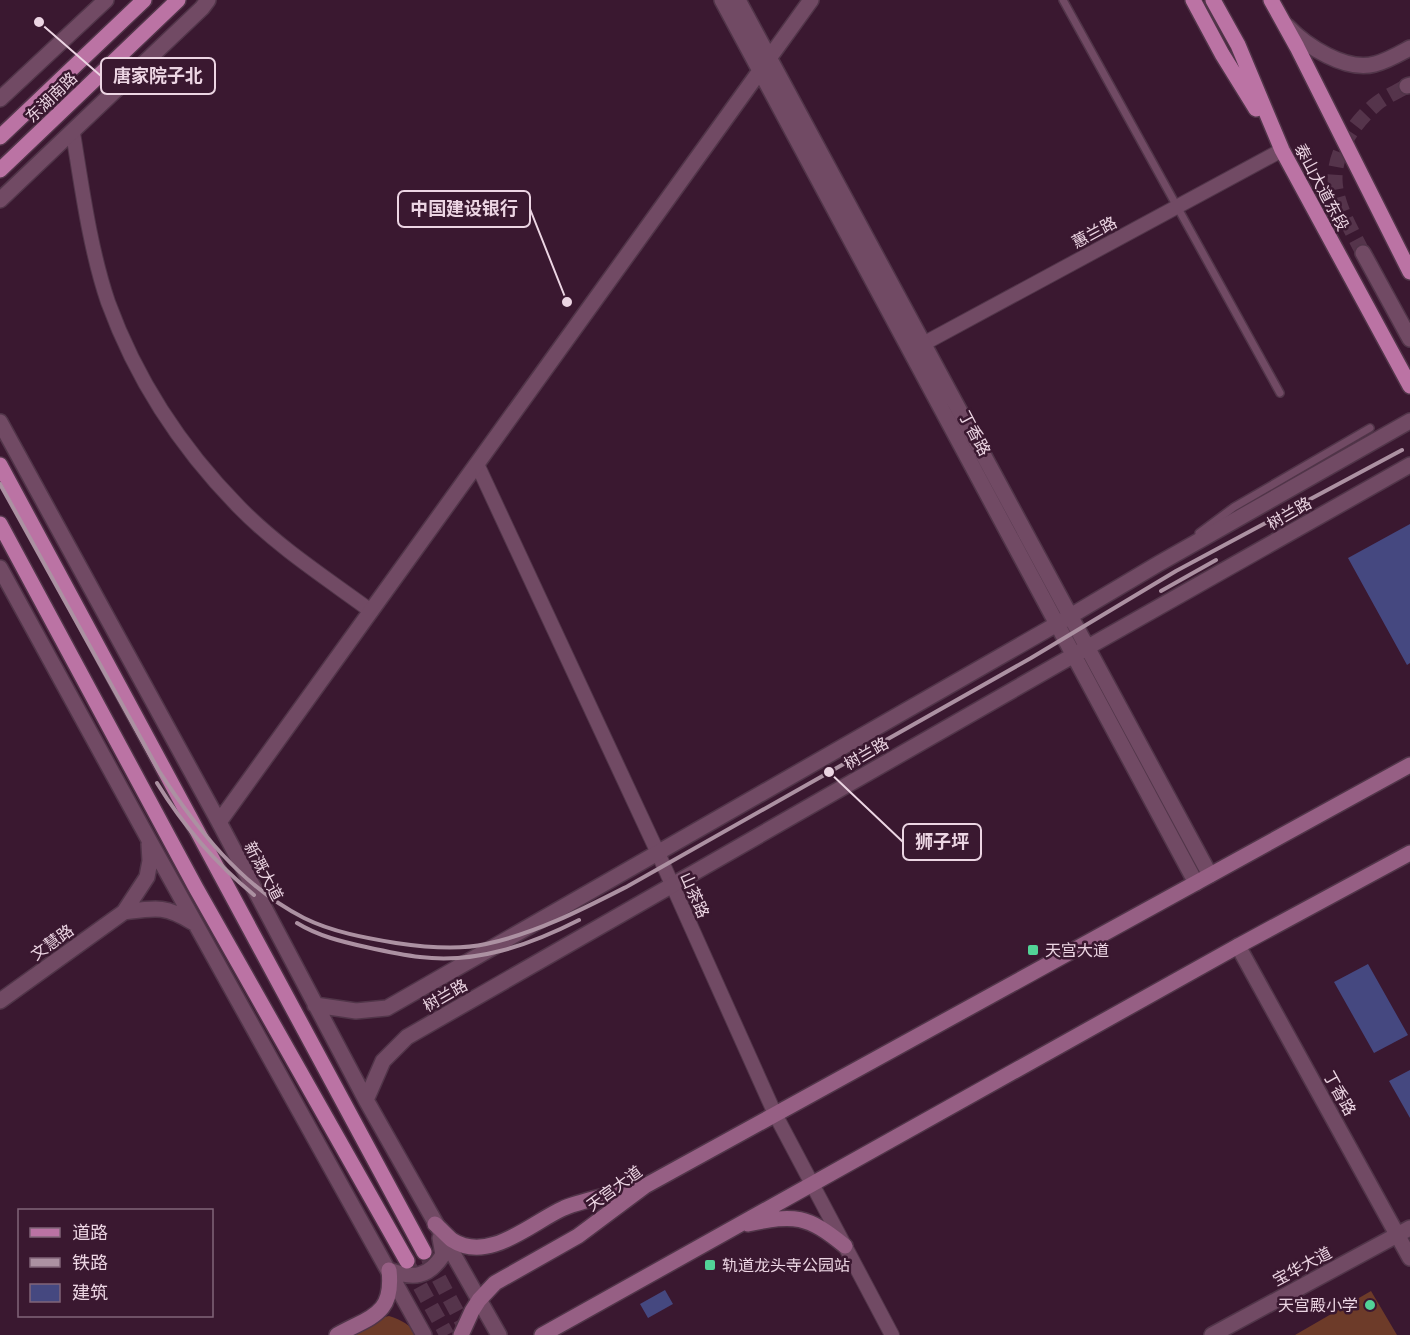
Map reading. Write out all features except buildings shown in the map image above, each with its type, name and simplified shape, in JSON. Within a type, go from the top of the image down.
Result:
[{"type":"main road","name":"东湖南路","points":[[0,137],[144,0]]},
{"type":"main road","name":"东湖南路","points":[[0,170],[178,0]]},
{"type":"main road","points":[[1193,0],[1222,54],[1282,150]]},
{"type":"main road","name":"泰山大道东段","points":[[1213,0],[1238,45],[1282,150],[1410,386]]},
{"type":"main road","points":[[1271,0],[1410,272]]},
{"type":"main road","points":[[1279,0],[1281,19]]},
{"type":"main road","points":[[0,465],[424,1252]]},
{"type":"main road","points":[[0,524],[196,888],[407,1261]]},
{"type":"main road","name":"天宫大道","points":[[461,1335],[478,1300],[498,1282],[578,1236],[645,1186],[1410,765]]},
{"type":"main road","points":[[542,1335],[1238,945],[1410,853]]},
{"type":"main road","points":[[435,1224],[452,1239],[463,1244],[488,1246],[509,1238],[565,1208],[645,1186]]},
{"type":"main road","points":[[733,1227],[778,1218],[797,1219],[816,1224],[845,1246]]},
{"type":"main road","points":[[337,1335],[385,1306],[391,1287],[389,1270]]},
{"type":"street","points":[[0,99],[106,0]]},
{"type":"street","points":[[1,197],[73,133],[208,0]]},
{"type":"street","name":"丁香路","points":[[722,0],[1064,621],[1196,883]]},
{"type":"street","name":"丁香路","points":[[738,0],[924,344],[1064,621]]},
{"type":"street","points":[[219,822],[811,0]]},
{"type":"street","points":[[1281,19],[1298,37],[1317,50],[1337,59],[1360,65],[1374,65],[1410,48]]},
{"type":"street","points":[[73,133],[93,242],[108,300],[140,374],[168,421],[200,464],[240,508],[290,552],[371,611]]},
{"type":"street","name":"蕙兰路","points":[[924,344],[1282,150]]},
{"type":"street","points":[[1363,253],[1410,339]]},
{"type":"street","points":[[315,1005],[356,1011],[387,1008],[1410,421]]},
{"type":"street","name":"新溉大道","points":[[0,422],[219,822],[366,1100],[498,1335]]},
{"type":"street","name":"山茶路","points":[[477,464],[658,853],[775,1114],[892,1335]]},
{"type":"street","name":"树兰路","points":[[366,1100],[383,1061],[407,1037],[1080,651],[1410,465]]},
{"type":"street","points":[[0,568],[424,1335]]},
{"type":"street","name":"丁香路","points":[[1080,651],[1210,875]]},
{"type":"street","points":[[124,912],[147,877],[150,861],[149,840]]},
{"type":"street","points":[[124,912],[165,908],[195,923]]},
{"type":"street","name":"文慧路","points":[[0,1001],[124,912]]},
{"type":"street","name":"丁香路","points":[[1238,945],[1403,1231],[1410,1258]]},
{"type":"street","points":[[389,1270],[406,1276],[420,1275],[435,1267],[443,1255],[435,1224]]},
{"type":"street","name":"宝华大道","points":[[1212,1335],[1403,1231]]},
{"type":"lane","points":[[1063,0],[1280,393]]},
{"type":"lane","points":[[1158,564],[1234,507],[1370,428]]},
{"type":"shaded area","points":[[1371,1291],[1397,1335],[1295,1335]]},
{"type":"shaded area","points":[[389,1316],[405,1323],[418,1335],[351,1335],[380,1318]]},
{"type":"tunnel","points":[[1363,253],[1345,217],[1337,194],[1335,181],[1339,156],[1350,133],[1366,113],[1382,100],[1407,86]]},
{"type":"tunnel","points":[[428,1258],[469,1335]]},
{"type":"tunnel","points":[[409,1266],[447,1335]]},
{"type":"railway","points":[[0,484],[159,771],[189,814],[222,854],[260,890],[281,905],[315,923],[349,934],[385,941],[418,946],[453,947],[476,946],[523,934],[577,912],[628,886],[1031,658],[1176,571],[1402,450]]},
{"type":"railway","points":[[1161,591],[1216,560]]},
{"type":"railway","points":[[157,783],[201,843],[254,895]]},
{"type":"railway","points":[[297,923],[322,935],[348,943],[420,957],[462,958],[522,945],[579,920]]},
{"type":"place","name":"唐家院子北","points":[[39,22]]},
{"type":"place","name":"中国建设银行","points":[[567,302]]},
{"type":"place","name":"狮子坪","points":[[829,772]]},
{"type":"place","name":"天宫大道","points":[[1033,950]]},
{"type":"place","name":"轨道龙头寺公园站","points":[[710,1265]]},
{"type":"place","name":"天宫殿小学","points":[[1370,1305]]}]
